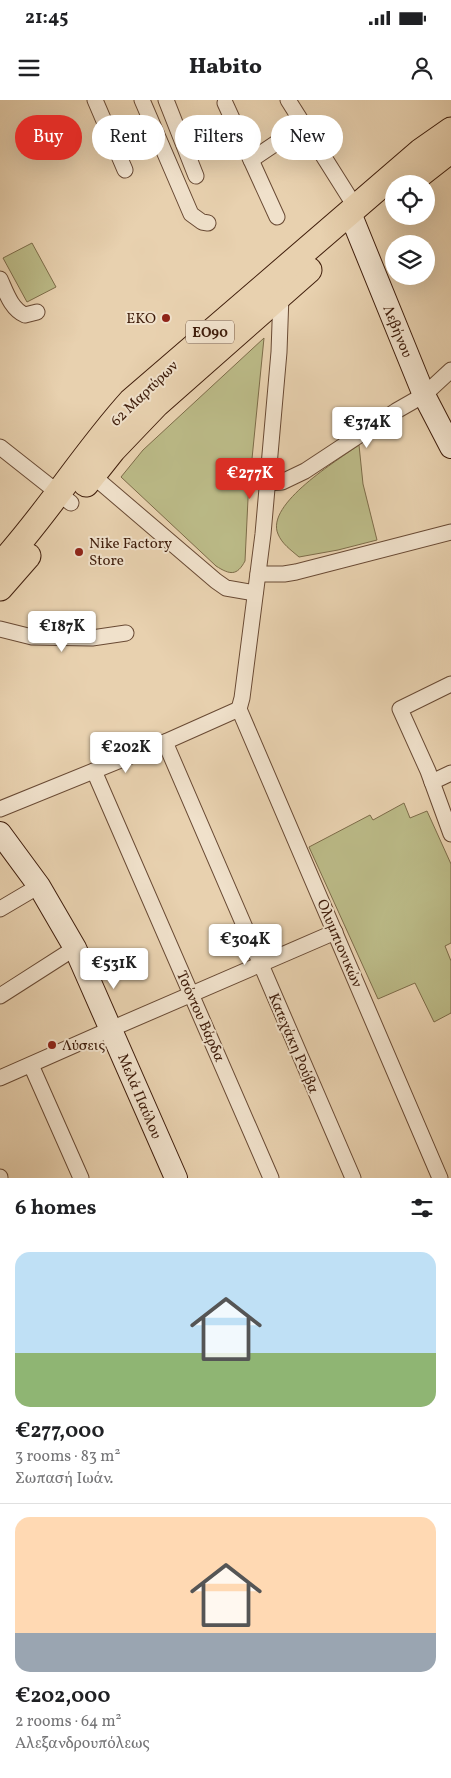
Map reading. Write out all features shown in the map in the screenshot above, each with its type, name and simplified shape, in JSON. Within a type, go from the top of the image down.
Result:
[{"type":"main road","name":"62 Μαρτύρων","points":[[0,565],[64,498],[92,475],[151,410],[281,295],[354,216],[421,151],[451,130]]},
{"type":"main road","points":[[419,175],[451,150]]},
{"type":"main road","name":"62 Μαρτύρων","points":[[0,588],[64,498],[95,444],[132,401],[354,216],[385,200]]},
{"type":"street","points":[[95,100],[125,170]]},
{"type":"street","points":[[142,100],[191,214],[202,222],[208,223]]},
{"type":"street","points":[[166,100],[196,176]]},
{"type":"street","points":[[288,100],[297,115]]},
{"type":"street","points":[[225,103],[230,115]]},
{"type":"street","points":[[251,160],[277,217]]},
{"type":"street","points":[[323,160],[354,216]]},
{"type":"street","name":"Λεβήνου","points":[[354,216],[424,395],[451,447]]},
{"type":"street","points":[[0,279],[17,310],[25,315],[37,312]]},
{"type":"street","points":[[0,808],[165,742],[239,709],[258,574],[279,352],[281,295]]},
{"type":"street","points":[[267,483],[275,484],[295,477],[350,443],[396,411],[424,395],[451,370]]},
{"type":"street","points":[[0,447],[64,498]]},
{"type":"street","points":[[92,475],[216,581],[226,588],[255,593]]},
{"type":"street","points":[[258,574],[296,572],[451,532]]},
{"type":"street","points":[[0,629],[32,637],[92,638],[126,633]]},
{"type":"street","points":[[451,684],[400,709],[432,782],[451,834]]},
{"type":"street","name":"Ολυμπιονικών","points":[[239,709],[440,1178]]},
{"type":"street","name":"Κατεχάκη Ρούβα","points":[[165,742],[352,1178]]},
{"type":"street","name":"Τσόντου Βάρδα","points":[[94,771],[271,1178]]},
{"type":"street","points":[[432,782],[451,773]]},
{"type":"street","name":"Μελά Παύλου","points":[[0,833],[39,886],[75,948],[176,1178]]},
{"type":"street","points":[[0,909],[39,886]]},
{"type":"street","points":[[0,1078],[335,932]]},
{"type":"street","points":[[0,996],[75,948]]},
{"type":"street","points":[[32,1065],[81,1178]]},
{"type":"shaded area","points":[[32,243],[56,287],[27,302],[3,258]]},
{"type":"shaded area","points":[[264,338],[248,499],[245,561],[236,572],[229,572],[216,566],[121,477],[143,450]]},
{"type":"shaded area","points":[[359,445],[363,484],[377,540],[299,557],[284,544],[278,534],[277,522],[282,510],[306,484]]},
{"type":"shaded area","points":[[404,803],[410,818],[427,811],[451,864],[451,943],[445,946],[451,961],[451,1013],[434,1022],[415,983],[378,999],[309,847],[370,815],[373,820]]},
{"type":"place","name":"ΕΚΟ","points":[[166,318]]},
{"type":"place","name":"Nike Factory Store","points":[[79,552]]},
{"type":"place","name":"Λύσεις","points":[[52,1045]]}]
